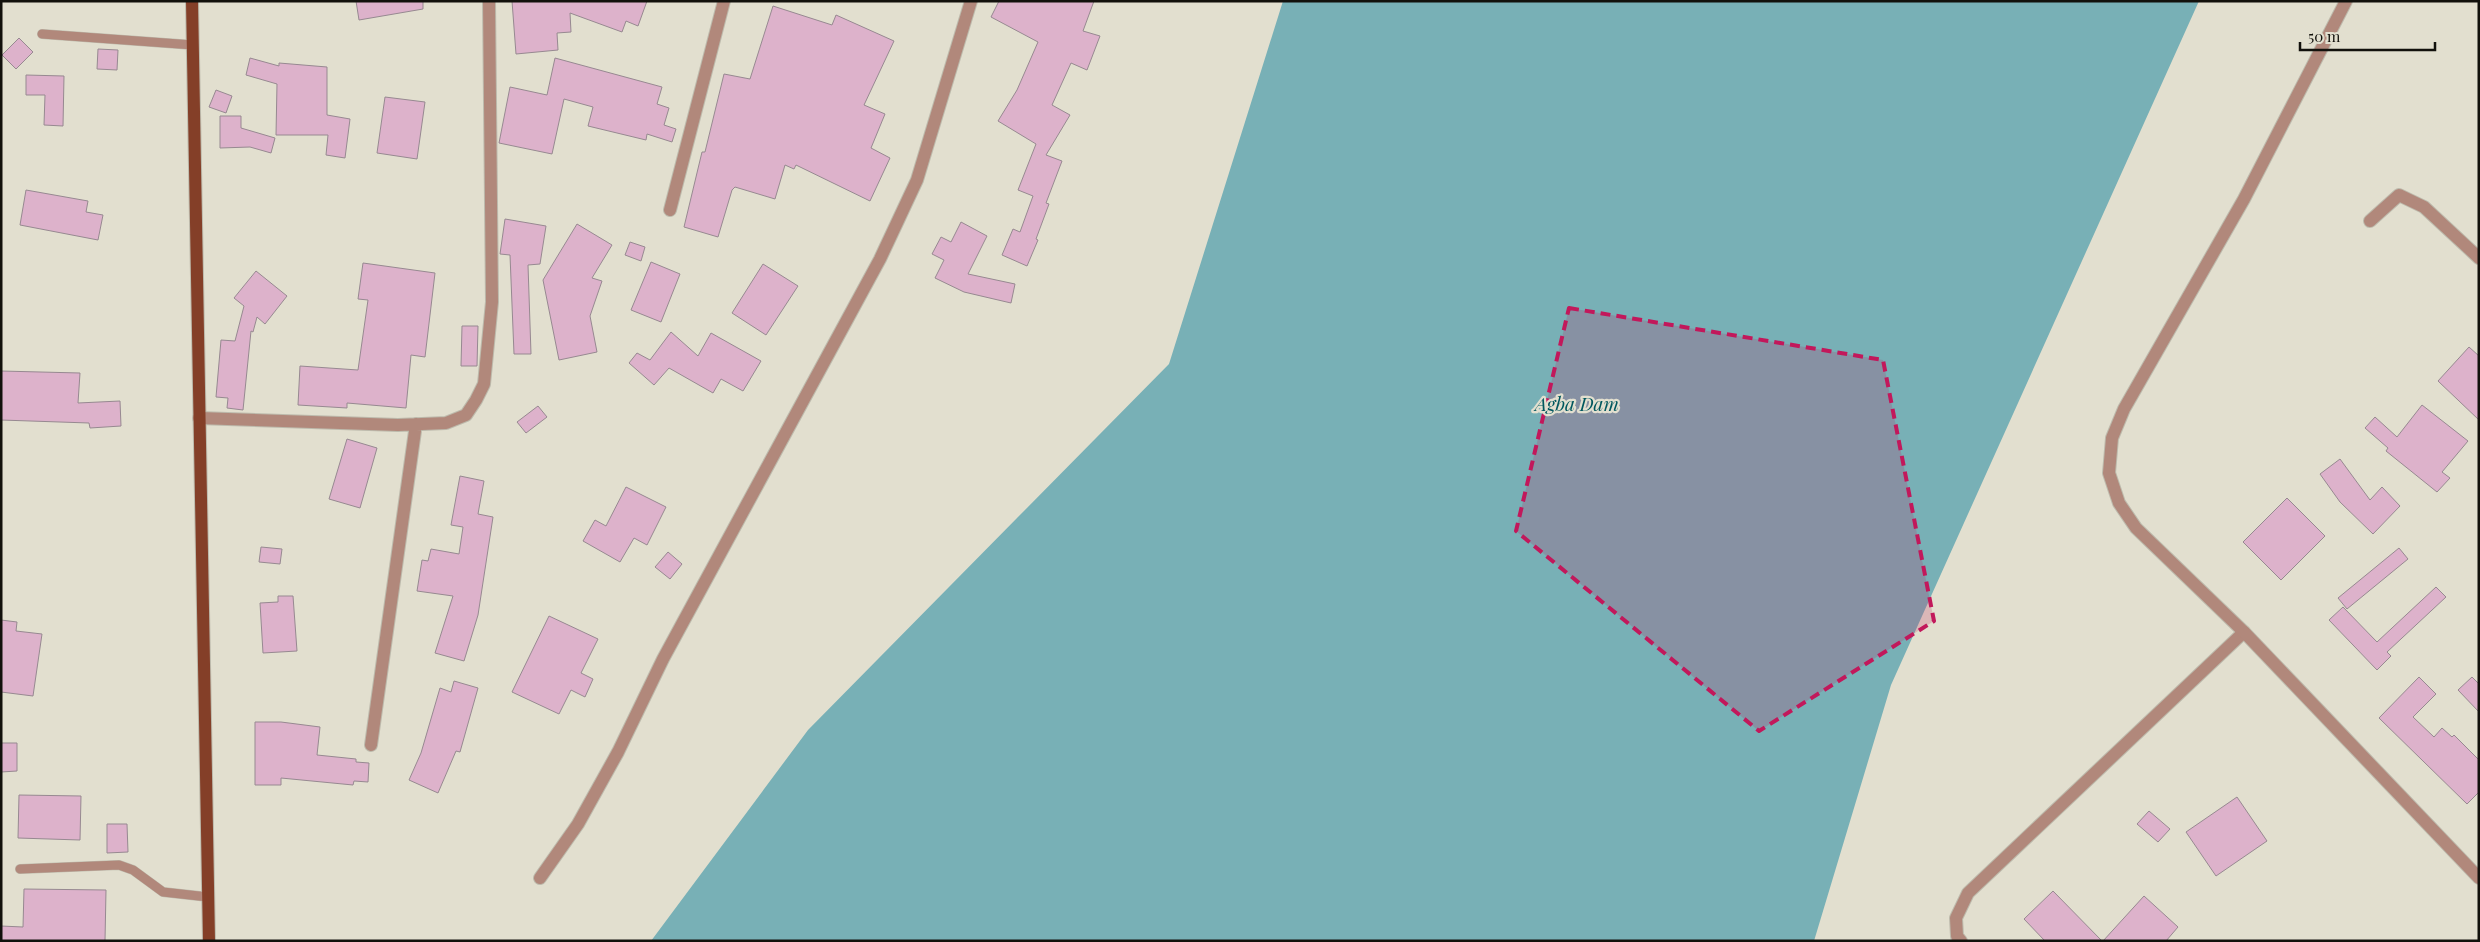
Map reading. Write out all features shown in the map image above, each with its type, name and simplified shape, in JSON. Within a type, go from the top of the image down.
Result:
[{"type":"main road","points":[[192,1],[209,941]]},
{"type":"street","points":[[199,418],[416,424],[446,423],[466,415],[484,384],[492,302],[489,1]]},
{"type":"street","points":[[670,210],[724,1]]},
{"type":"street","points":[[540,878],[578,824],[613,760],[662,659],[884,250],[918,180],[971,1]]},
{"type":"street","points":[[2346,1],[2244,198],[2124,409],[2112,438],[2109,473],[2119,503],[2136,528],[2244,632],[2479,878]]},
{"type":"street","points":[[2370,222],[2399,195],[2424,207],[2479,258]]},
{"type":"street","points":[[371,745],[416,424]]},
{"type":"street","points":[[1961,941],[1956,936],[1956,918],[1968,893],[2244,632]]},
{"type":"lane","points":[[42,34],[193,45]]},
{"type":"lane","points":[[20,869],[120,865],[133,870],[163,892],[208,897]]},
{"type":"highlighted area","points":[[1569,308],[1883,360],[1934,621],[1759,731],[1516,531]]},
{"type":"water","name":"Agba Dam","points":[[1283,1],[2199,1],[1891,685],[1814,941],[651,941],[808,730],[1169,364]]},
{"type":"building","points":[[356,1],[423,1],[423,9],[359,20]]},
{"type":"building","points":[[512,1],[647,1],[638,26],[626,21],[622,32],[570,13],[571,32],[557,33],[558,50],[516,54]]},
{"type":"building","points":[[999,1],[1094,1],[1083,31],[1100,36],[1087,70],[1071,63],[1052,105],[1070,115],[1046,155],[1062,161],[1046,203],[1049,204],[1036,239],[1038,240],[1027,266],[1002,255],[1013,229],[1020,232],[1033,196],[1018,190],[1036,144],[998,121],[1017,90],[1038,42],[991,17]]},
{"type":"building","points":[[773,6],[832,25],[836,15],[894,41],[864,105],[885,114],[871,148],[890,158],[870,201],[796,165],[794,169],[785,165],[775,199],[735,187],[732,190],[718,237],[684,227],[702,152],[705,152],[724,74],[750,79]]},
{"type":"building","points":[[19,38],[33,52],[16,69],[2,55]]},
{"type":"building","points":[[98,49],[118,50],[117,70],[97,69]]},
{"type":"building","points":[[250,58],[279,66],[279,63],[327,67],[327,115],[350,119],[345,158],[326,155],[328,135],[276,135],[277,84],[246,75]]},
{"type":"building","points":[[555,58],[662,87],[657,104],[669,108],[664,125],[676,129],[672,142],[647,134],[646,140],[588,126],[593,107],[564,99],[552,154],[499,143],[510,87],[547,95]]},
{"type":"building","points":[[26,75],[64,76],[63,126],[44,125],[45,95],[26,95]]},
{"type":"building","points":[[216,90],[232,96],[226,113],[209,107]]},
{"type":"building","points":[[385,97],[425,102],[417,159],[377,153]]},
{"type":"building","points":[[220,116],[241,116],[241,128],[275,138],[271,153],[250,147],[220,148]]},
{"type":"building","points":[[26,190],[88,201],[86,212],[103,215],[98,240],[20,225]]},
{"type":"building","points":[[505,219],[546,226],[540,264],[528,265],[531,354],[514,354],[510,255],[500,254]]},
{"type":"building","points":[[961,222],[987,236],[968,274],[1015,284],[1011,303],[964,292],[935,278],[944,260],[932,254],[941,237],[951,242]]},
{"type":"building","points":[[577,224],[612,245],[592,278],[602,281],[590,316],[597,352],[559,360],[543,280]]},
{"type":"building","points":[[630,242],[645,247],[641,261],[625,255]]},
{"type":"building","points":[[651,262],[680,274],[661,322],[631,310]]},
{"type":"building","points":[[363,263],[435,273],[425,357],[411,355],[406,408],[347,403],[347,408],[298,405],[300,366],[358,370],[368,300],[358,299]]},
{"type":"building","points":[[763,264],[798,286],[766,335],[732,313]]},
{"type":"building","points":[[256,271],[287,296],[265,324],[257,317],[253,332],[251,331],[243,410],[227,408],[228,398],[216,397],[221,340],[235,341],[244,306],[234,298]]},
{"type":"building","points":[[462,326],[478,326],[477,366],[461,366]]},
{"type":"building","points":[[671,332],[698,356],[711,333],[761,361],[743,391],[721,379],[713,393],[669,368],[654,385],[629,363],[637,353],[650,360]]},
{"type":"building","points":[[2469,347],[2479,356],[2479,420],[2438,381]]},
{"type":"building","points":[[1,371],[80,373],[78,403],[120,401],[121,426],[90,428],[89,423],[1,420]]},
{"type":"building","points":[[2422,405],[2468,441],[2442,472],[2450,478],[2437,492],[2386,451],[2388,448],[2365,428],[2375,417],[2397,437]]},
{"type":"building","points":[[538,406],[547,417],[526,433],[517,422]]},
{"type":"building","points":[[347,439],[377,448],[360,508],[329,499]]},
{"type":"building","points":[[2340,459],[2370,500],[2382,487],[2400,506],[2373,534],[2340,502],[2320,474]]},
{"type":"building","points":[[460,476],[484,481],[478,514],[493,517],[478,615],[464,661],[435,653],[453,596],[417,591],[422,560],[428,561],[431,549],[459,554],[463,527],[451,525]]},
{"type":"building","points":[[626,487],[666,507],[647,545],[634,538],[620,562],[583,541],[595,520],[606,526]]},
{"type":"building","points":[[2287,498],[2325,536],[2281,580],[2243,542]]},
{"type":"building","points":[[261,547],[282,549],[280,564],[259,562]]},
{"type":"building","points":[[2399,548],[2408,559],[2347,609],[2338,598]]},
{"type":"building","points":[[668,552],[682,564],[670,579],[655,567]]},
{"type":"building","points":[[2436,587],[2446,597],[2387,652],[2391,656],[2377,670],[2329,620],[2343,607],[2377,642]]},
{"type":"building","points":[[278,596],[293,596],[297,651],[263,653],[260,603],[278,602]]},
{"type":"building","points":[[549,616],[598,639],[581,673],[593,679],[585,697],[571,690],[559,714],[512,692]]},
{"type":"building","points":[[1,620],[17,622],[16,631],[42,634],[33,696],[1,692]]},
{"type":"building","points":[[2419,677],[2436,694],[2413,717],[2434,737],[2442,728],[2452,737],[2454,735],[2479,760],[2479,792],[2467,804],[2379,718]]},
{"type":"building","points":[[2472,677],[2479,684],[2479,712],[2458,690]]},
{"type":"building","points":[[454,681],[478,688],[460,752],[456,751],[438,793],[409,780],[421,753],[440,688],[451,692]]},
{"type":"building","points":[[255,722],[281,722],[320,727],[317,755],[356,759],[356,762],[369,763],[368,782],[354,781],[353,785],[281,778],[281,785],[255,785]]},
{"type":"building","points":[[1,743],[17,743],[17,771],[1,772]]},
{"type":"building","points":[[19,795],[81,796],[80,840],[18,838]]},
{"type":"building","points":[[2237,797],[2267,841],[2216,876],[2186,832]]},
{"type":"building","points":[[2149,811],[2170,829],[2158,842],[2137,824]]},
{"type":"building","points":[[107,824],[127,824],[128,852],[107,853]]},
{"type":"building","points":[[24,889],[106,890],[105,941],[1,941],[1,926],[23,927]]},
{"type":"building","points":[[2053,891],[2102,941],[2045,941],[2024,919]]},
{"type":"building","points":[[2144,896],[2178,927],[2166,941],[2103,941]]}]
